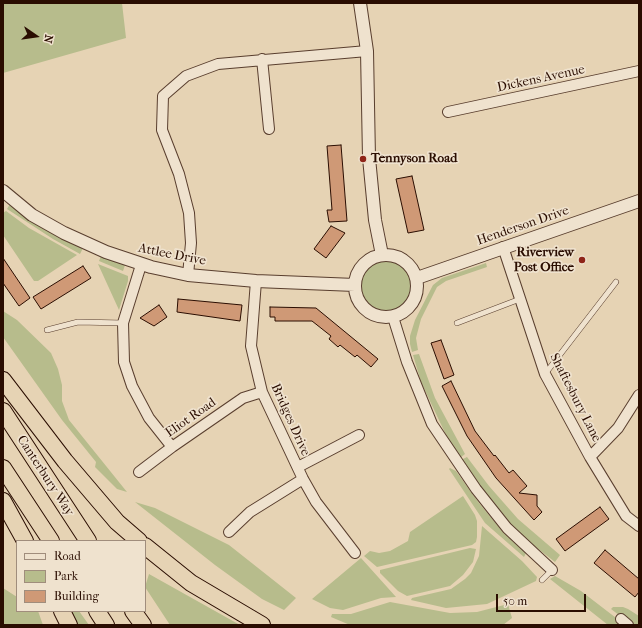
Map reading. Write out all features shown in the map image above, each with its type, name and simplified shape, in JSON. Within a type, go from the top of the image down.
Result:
[{"type":"highway","points":[[3,380],[65,462],[117,522],[138,540]]},
{"type":"highway","name":"Canterbury Way","points":[[3,411],[87,540]]},
{"type":"highway","points":[[3,468],[50,540]]},
{"type":"highway","points":[[3,501],[24,540]]},
{"type":"highway","points":[[146,547],[191,583],[262,625]]},
{"type":"highway","points":[[62,612],[69,625]]},
{"type":"highway","points":[[98,612],[106,625]]},
{"type":"highway","points":[[134,612],[143,625]]},
{"type":"street","points":[[360,3],[367,51],[368,158],[375,220],[382,255]]},
{"type":"street","points":[[188,275],[191,243],[189,213],[179,174],[162,130],[163,96],[186,76],[218,64],[367,51]]},
{"type":"street","points":[[262,59],[269,129]]},
{"type":"street","name":"Dickens Avenue","points":[[448,112],[639,71]]},
{"type":"street","name":"Attlee Drive","points":[[3,192],[32,215],[64,233],[106,252],[141,264],[188,275],[256,281],[354,285]]},
{"type":"street","name":"Henderson Drive","points":[[417,278],[639,201]]},
{"type":"street","name":"Shaftesbury Lane","points":[[503,247],[545,374],[590,457],[626,516],[639,526]]},
{"type":"street","points":[[382,255],[391,255],[404,260],[413,270],[417,278],[417,293],[410,307],[402,314],[393,317],[381,318],[370,314],[366,310],[356,296],[354,285],[357,274],[363,265],[372,258],[382,255]]},
{"type":"street","points":[[141,264],[123,324],[124,362],[132,386],[149,418],[172,447]]},
{"type":"street","name":"Bridges Drive","points":[[256,281],[251,346],[262,392],[303,479],[316,502],[355,553]]},
{"type":"street","points":[[393,317],[407,362],[432,424],[476,489],[507,528],[552,570]]},
{"type":"street","name":"Eliot Road","points":[[139,472],[172,447],[243,398],[262,392]]},
{"type":"street","points":[[590,457],[618,428],[639,395]]},
{"type":"street","points":[[298,467],[359,435]]},
{"type":"street","points":[[229,532],[250,512],[303,479]]},
{"type":"lane","points":[[545,374],[616,282]]},
{"type":"lane","points":[[457,323],[520,299]]},
{"type":"lane","points":[[48,330],[78,322],[123,324]]},
{"type":"lane","points":[[542,580],[552,570]]},
{"type":"green space","points":[[3,3],[122,3],[126,38],[3,73]]},
{"type":"green space","points":[[10,204],[50,230],[83,248],[80,254],[53,239],[7,209]]},
{"type":"green space","points":[[6,211],[29,228],[77,255],[38,281],[34,281],[3,235],[3,213]]},
{"type":"green space","points":[[101,256],[125,265],[123,271],[99,261]]},
{"type":"green space","points":[[386,258],[396,260],[405,266],[411,275],[413,285],[411,295],[405,304],[396,310],[386,312],[376,310],[367,304],[361,295],[359,285],[361,275],[367,266],[376,260]]},
{"type":"green space","points":[[486,263],[487,267],[446,281],[437,287],[421,319],[416,338],[418,350],[412,352],[410,336],[415,320],[433,285],[442,278]]},
{"type":"green space","points":[[98,264],[128,276],[128,281],[119,310]]},
{"type":"green space","points":[[3,311],[17,320],[51,353],[58,369],[62,385],[62,401],[69,420],[127,492],[117,489],[95,467],[96,462],[62,420],[3,337]]},
{"type":"green space","points":[[419,354],[435,398],[465,454],[460,458],[446,435],[421,382],[413,355]]},
{"type":"green space","points":[[467,457],[489,486],[518,519],[560,555],[555,562],[524,538],[491,503],[461,460]]},
{"type":"green space","points":[[450,468],[456,471],[479,503],[503,532],[526,553],[524,557],[485,523],[449,469]]},
{"type":"green space","points":[[463,496],[477,521],[476,542],[472,545],[377,567],[364,556],[370,551],[379,553],[390,551],[408,541],[410,532]]},
{"type":"green space","points":[[135,502],[155,508],[229,545],[296,598],[284,610],[262,599],[215,565]]},
{"type":"green space","points":[[482,526],[522,561],[537,577],[536,581],[487,604],[446,608],[411,600],[412,598],[451,589],[471,573],[479,556]]},
{"type":"green space","points":[[470,548],[476,549],[473,562],[463,575],[450,586],[407,596],[398,591],[380,573],[380,570]]},
{"type":"green space","points":[[361,558],[396,597],[381,598],[343,610],[330,608],[312,599]]},
{"type":"green space","points":[[149,574],[240,625],[170,625],[146,589]]},
{"type":"green space","points":[[555,576],[581,591],[620,621],[618,624],[620,625],[608,625],[550,579]]},
{"type":"green space","points":[[3,588],[16,596],[16,612],[38,612],[43,625],[3,625]]},
{"type":"green space","points":[[390,602],[450,613],[477,612],[508,604],[512,618],[503,625],[350,625],[331,617],[332,614],[351,614]]},
{"type":"green space","points":[[613,607],[623,607],[639,616],[639,625],[632,625],[611,609]]},
{"type":"green space","points":[[72,612],[80,612],[89,625],[78,625]]},
{"type":"building","points":[[341,145],[347,221],[329,222],[327,210],[332,210],[327,146]]},
{"type":"building","points":[[412,176],[424,230],[408,233],[396,179]]},
{"type":"building","points":[[331,226],[345,233],[326,258],[314,249]]},
{"type":"building","points":[[3,258],[30,298],[19,306],[3,283]]},
{"type":"building","points":[[83,266],[91,278],[41,309],[33,297]]},
{"type":"building","points":[[178,299],[242,305],[240,321],[177,312]]},
{"type":"building","points":[[159,305],[167,317],[154,326],[140,318]]},
{"type":"building","points":[[270,307],[316,308],[378,359],[371,367],[357,355],[355,357],[340,345],[338,347],[329,339],[331,336],[312,321],[275,321],[275,317],[270,317]]},
{"type":"building","points":[[441,340],[454,375],[444,379],[431,343]]},
{"type":"building","points":[[451,381],[475,431],[509,473],[513,470],[527,486],[519,493],[537,495],[537,506],[542,512],[534,520],[496,478],[467,436],[442,386]]},
{"type":"building","points":[[600,507],[609,519],[565,551],[556,539]]},
{"type":"building","points":[[605,550],[639,579],[639,592],[635,597],[594,563]]},
{"type":"place","name":"Tennyson Road","points":[[363,159]]},
{"type":"place","name":"Riverview Post Office","points":[[582,260]]}]
